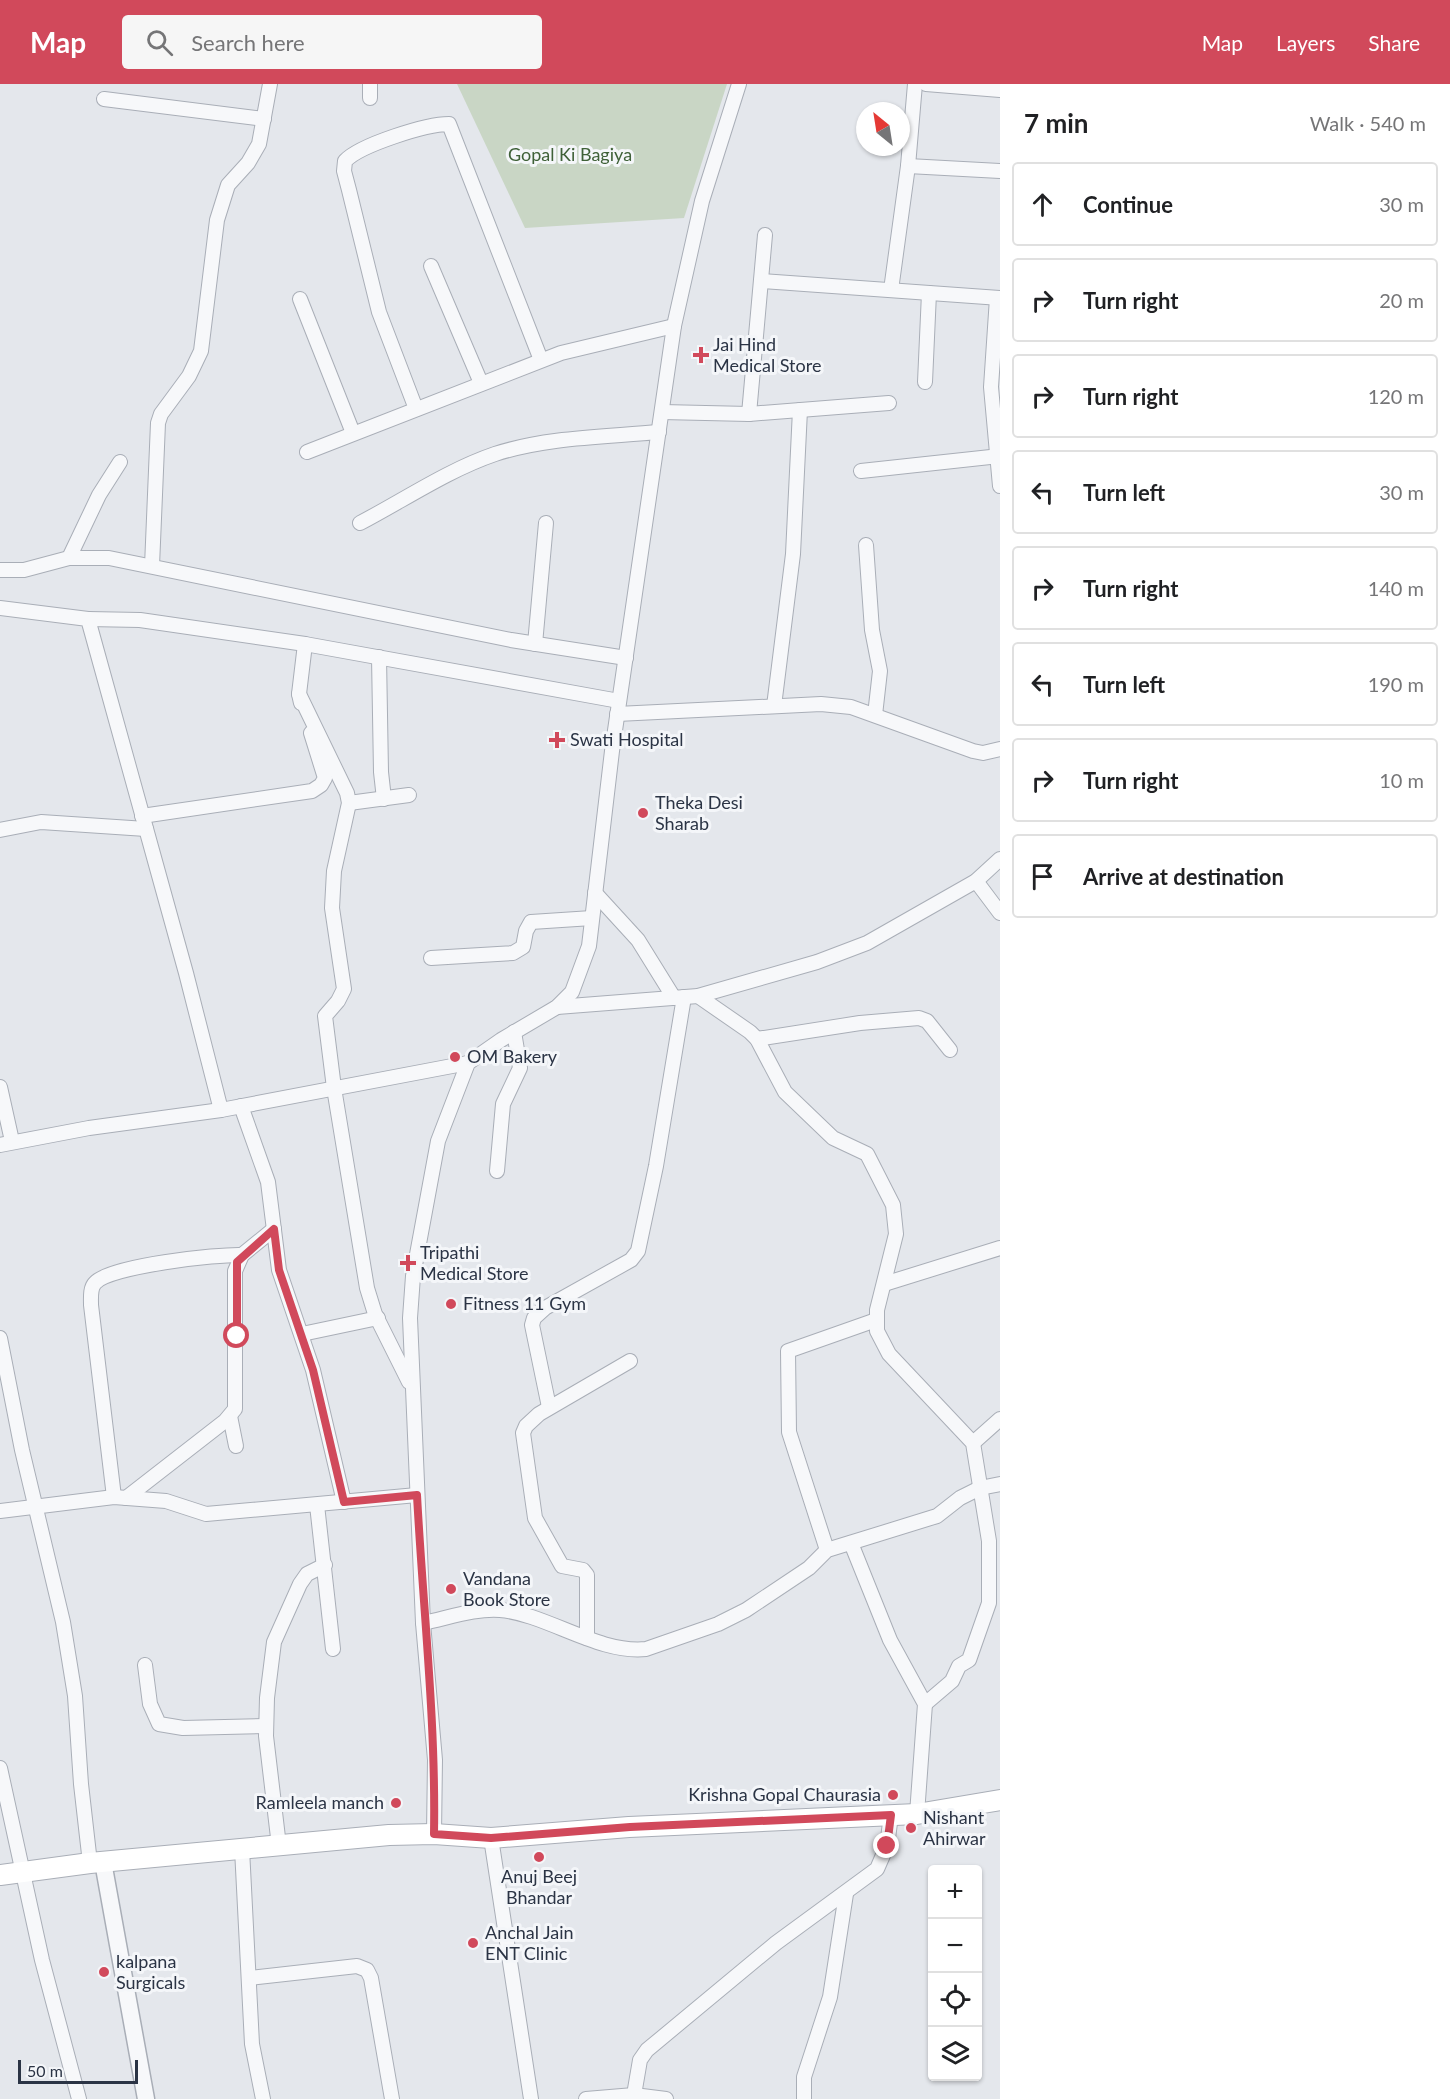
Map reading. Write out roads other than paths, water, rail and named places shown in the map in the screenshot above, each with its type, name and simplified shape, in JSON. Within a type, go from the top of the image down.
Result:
[{"type":"main road","points":[[0,1875],[242,1849],[434,1834],[491,1838],[630,1827],[917,1814],[1000,1800]]},
{"type":"street","points":[[152,566],[158,423],[161,414],[189,376],[201,351],[219,211],[228,185],[248,163],[259,144],[270,84]]},
{"type":"street","points":[[0,1088],[6,1143],[89,1128],[221,1110],[468,1063],[557,1007],[572,992],[589,946],[618,707],[674,326],[702,201],[739,84]]},
{"type":"street","points":[[891,290],[908,166],[915,84]]},
{"type":"street","points":[[926,84],[1000,90]]},
{"type":"street","points":[[105,99],[264,119]]},
{"type":"street","points":[[416,409],[379,312],[344,171],[345,161],[356,152],[420,129],[449,124],[541,360]]},
{"type":"street","points":[[908,166],[1000,171]]},
{"type":"street","points":[[749,414],[765,235]]},
{"type":"street","points":[[431,266],[481,383]]},
{"type":"street","points":[[761,281],[999,298],[991,387],[1000,486]]},
{"type":"street","points":[[925,382],[929,293]]},
{"type":"street","points":[[300,299],[354,433]]},
{"type":"street","points":[[307,452],[541,360],[582,347],[674,326]]},
{"type":"street","points":[[662,412],[749,414],[889,403]]},
{"type":"street","points":[[774,706],[794,554],[800,410]]},
{"type":"street","points":[[360,523],[455,472],[496,454],[562,440],[659,432]]},
{"type":"street","points":[[861,471],[999,456]]},
{"type":"street","points":[[69,558],[99,495],[120,462]]},
{"type":"street","points":[[535,644],[546,523]]},
{"type":"street","points":[[867,545],[873,630],[880,671],[875,714]]},
{"type":"street","points":[[0,570],[24,570],[69,558],[109,558],[535,644],[626,658]]},
{"type":"street","points":[[0,608],[88,619],[140,620],[305,644],[380,657],[618,707],[821,704],[851,707],[973,751],[983,753],[1000,749]]},
{"type":"street","points":[[88,619],[221,1110]]},
{"type":"street","points":[[0,830],[41,822],[144,822],[302,793],[321,785],[325,778],[324,770],[299,694],[305,644]]},
{"type":"street","points":[[380,657],[381,772],[384,799]]},
{"type":"street","points":[[299,694],[338,769],[349,803],[334,872],[332,908],[344,989],[338,1001],[325,1016],[334,1088],[367,1288],[378,1318],[412,1388]]},
{"type":"street","points":[[349,803],[409,795]]},
{"type":"street","points":[[557,1007],[685,997],[842,954],[976,881],[1000,859]]},
{"type":"street","points":[[976,881],[1000,913]]},
{"type":"street","points":[[595,893],[685,997],[757,1039],[785,1092],[833,1138],[867,1154],[888,1192],[896,1217],[896,1234],[876,1320],[881,1342],[889,1354],[973,1443],[989,1541],[989,1603],[969,1660],[959,1666],[952,1681],[925,1704]]},
{"type":"street","points":[[431,958],[513,953],[523,947],[526,931],[531,922],[592,918]]},
{"type":"street","points":[[549,1407],[532,1325],[534,1318],[545,1308],[623,1265],[638,1251],[656,1166],[685,997]]},
{"type":"street","points":[[757,1039],[860,1023],[919,1018],[927,1021],[950,1050]]},
{"type":"street","points":[[497,1170],[503,1104],[520,1068],[514,1032]]},
{"type":"street","points":[[434,1834],[435,1760],[423,1623],[410,1318],[413,1276],[438,1141],[468,1063]]},
{"type":"street","points":[[241,1106],[268,1182],[281,1277],[313,1370],[344,1502]]},
{"type":"street","points":[[120,1498],[230,1416],[235,1409],[235,1271],[242,1255],[274,1229]]},
{"type":"street","points":[[884,1284],[1000,1248]]},
{"type":"street","points":[[120,1498],[91,1305],[91,1289],[100,1279],[143,1267],[208,1255],[242,1255]]},
{"type":"street","points":[[302,1334],[378,1318]]},
{"type":"street","points":[[827,1551],[789,1432],[788,1351],[876,1320]]},
{"type":"street","points":[[0,1338],[63,1622],[75,1696],[81,1784],[146,2099]]},
{"type":"street","points":[[586,1638],[587,1575],[583,1570],[562,1566],[557,1560],[531,1505],[523,1433],[526,1426],[549,1407],[630,1361]]},
{"type":"street","points":[[230,1416],[236,1446]]},
{"type":"street","points":[[973,1443],[1000,1419]]},
{"type":"street","points":[[423,1623],[500,1610],[586,1638],[634,1650],[646,1649],[718,1624],[746,1610],[809,1568],[827,1551],[937,1516],[960,1498],[980,1488],[1000,1484]]},
{"type":"street","points":[[0,1511],[120,1498],[166,1502],[206,1514],[417,1495]]},
{"type":"street","points":[[317,1505],[333,1649]]},
{"type":"street","points":[[851,1543],[890,1640],[925,1704],[917,1814]]},
{"type":"street","points":[[279,1846],[266,1726],[274,1642],[300,1584],[307,1574],[325,1565]]},
{"type":"street","points":[[146,1665],[150,1704],[159,1724],[183,1728],[266,1726]]},
{"type":"street","points":[[0,1768],[22,1873],[79,2099]]},
{"type":"street","points":[[634,2095],[640,2060],[647,2050],[776,1943],[878,1869],[883,1862],[891,1815]]},
{"type":"street","points":[[491,1838],[531,2099]]},
{"type":"street","points":[[242,1849],[252,2044],[263,2099]]},
{"type":"street","points":[[804,2099],[804,2077],[830,1997],[846,1894]]},
{"type":"street","points":[[249,1977],[357,1966],[366,1970],[371,1978],[392,2099]]},
{"type":"street","points":[[586,2099],[634,2095],[666,2099]]},
{"type":"place","name":"Jai Hind Medical Store","points":[[701,355]]},
{"type":"place","name":"Swati Hospital","points":[[557,740]]},
{"type":"place","name":"Theka Desi Sharab","points":[[643,813]]},
{"type":"place","name":"OM Bakery","points":[[455,1057]]},
{"type":"place","name":"Tripathi Medical Store","points":[[408,1263]]},
{"type":"place","name":"Fitness 11 Gym","points":[[451,1304]]},
{"type":"place","name":"Vandana Book Store","points":[[451,1589]]},
{"type":"place","name":"Krishna Gopal Chaurasia","points":[[893,1795]]},
{"type":"place","name":"Ramleela manch","points":[[396,1803]]},
{"type":"place","name":"Nishant Ahirwar","points":[[911,1828]]},
{"type":"place","name":"Anuj Beej Bhandar","points":[[539,1857]]},
{"type":"place","name":"Anchal Jain ENT Clinic","points":[[473,1943]]},
{"type":"place","name":"kalpana Surgicals","points":[[104,1972]]},
{"type":"park label","name":"Gopal Ki Bagiya","points":[[570,155]]}]
